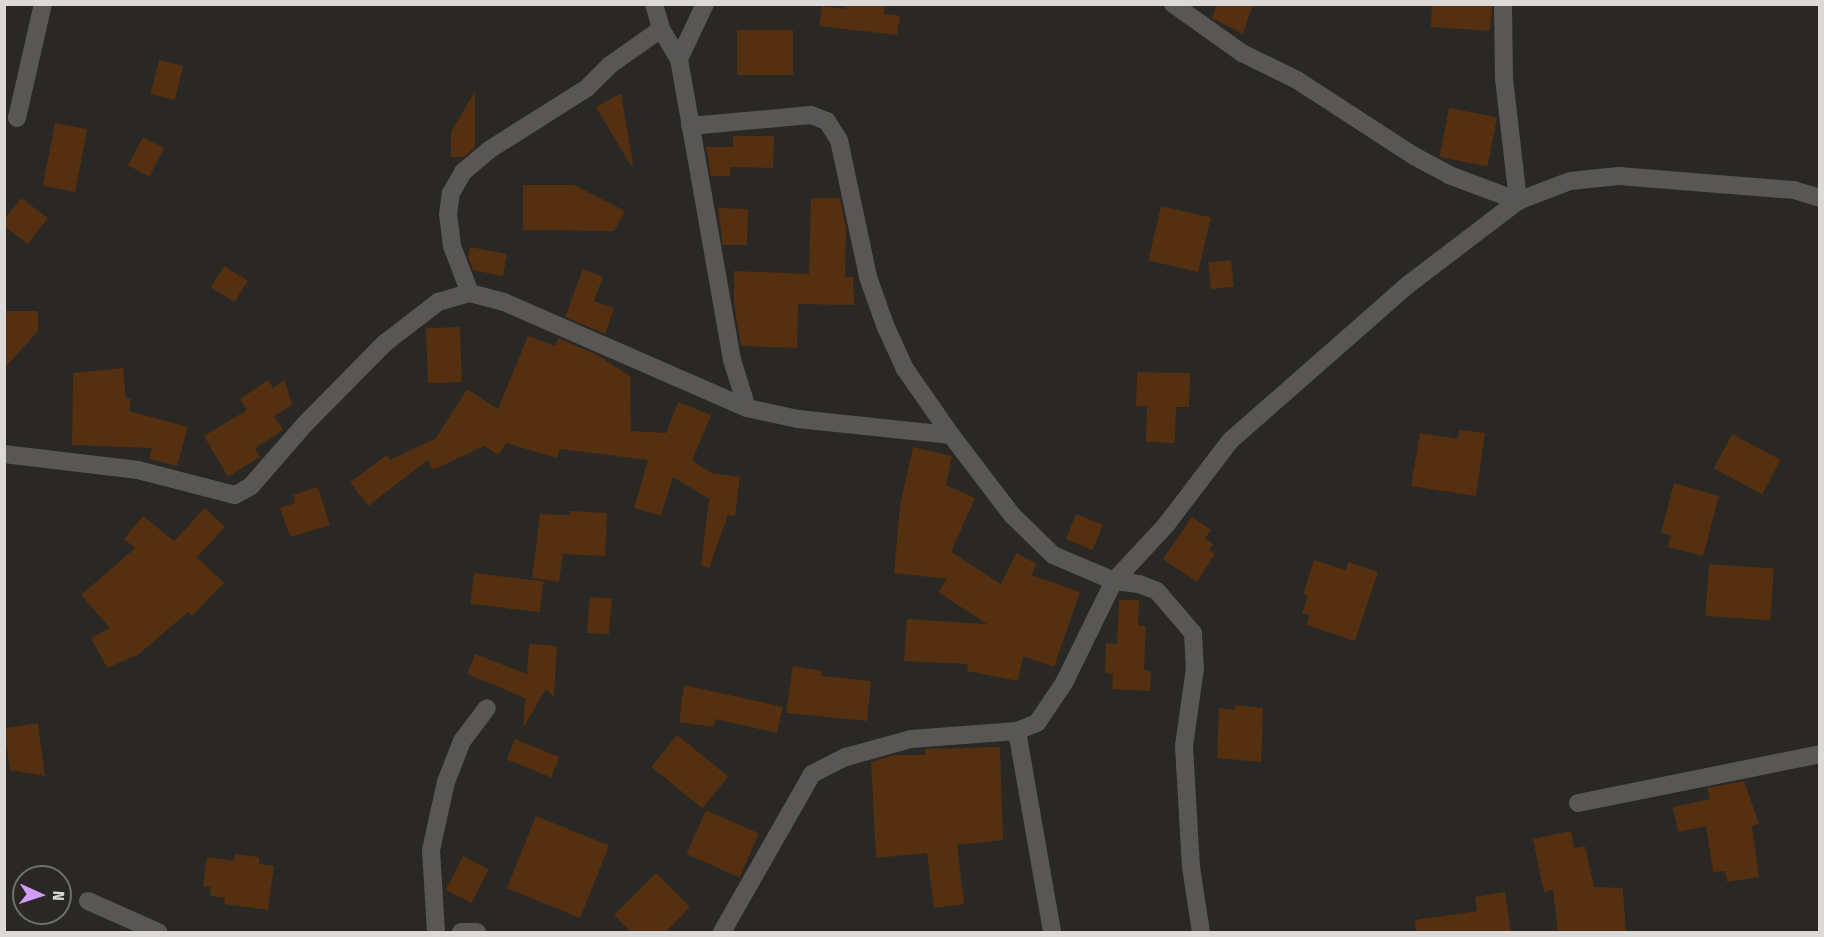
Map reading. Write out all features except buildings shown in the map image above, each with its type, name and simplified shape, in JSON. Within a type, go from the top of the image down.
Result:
[{"type":"street","points":[[17,118],[43,4]]},
{"type":"street","points":[[654,4],[661,29],[679,59],[732,360],[747,408]]},
{"type":"street","points":[[679,59],[705,4]]},
{"type":"street","points":[[1173,4],[1242,52],[1297,80],[1414,156],[1449,175],[1518,201]]},
{"type":"street","points":[[1503,4],[1504,79],[1518,201]]},
{"type":"street","points":[[470,293],[452,246],[448,214],[451,194],[463,172],[489,150],[587,88],[610,65],[661,29]]},
{"type":"street","points":[[690,126],[811,115],[827,121],[839,140],[868,277],[885,325],[905,369],[951,435],[1012,515],[1053,555],[1114,581],[1157,591],[1193,633],[1195,668],[1184,746],[1191,867],[1201,933]]},
{"type":"street","points":[[723,933],[812,774],[846,757],[911,739],[1017,730],[1037,723],[1048,711],[1114,581],[1166,525],[1230,441],[1259,414],[1285,396],[1409,284],[1518,201],[1570,181],[1619,176],[1794,190],[1820,198]]},
{"type":"street","points":[[4,454],[138,470],[235,495],[251,486],[305,424],[385,343],[438,302],[470,293],[504,302],[747,408],[798,419],[951,435]]},
{"type":"street","points":[[436,933],[431,850],[446,782],[462,741],[487,708]]},
{"type":"street","points":[[1017,730],[1052,933]]},
{"type":"street","points":[[1578,803],[1820,754]]},
{"type":"street","points":[[88,901],[158,933]]},
{"type":"street","points":[[461,933],[477,933]]}]
